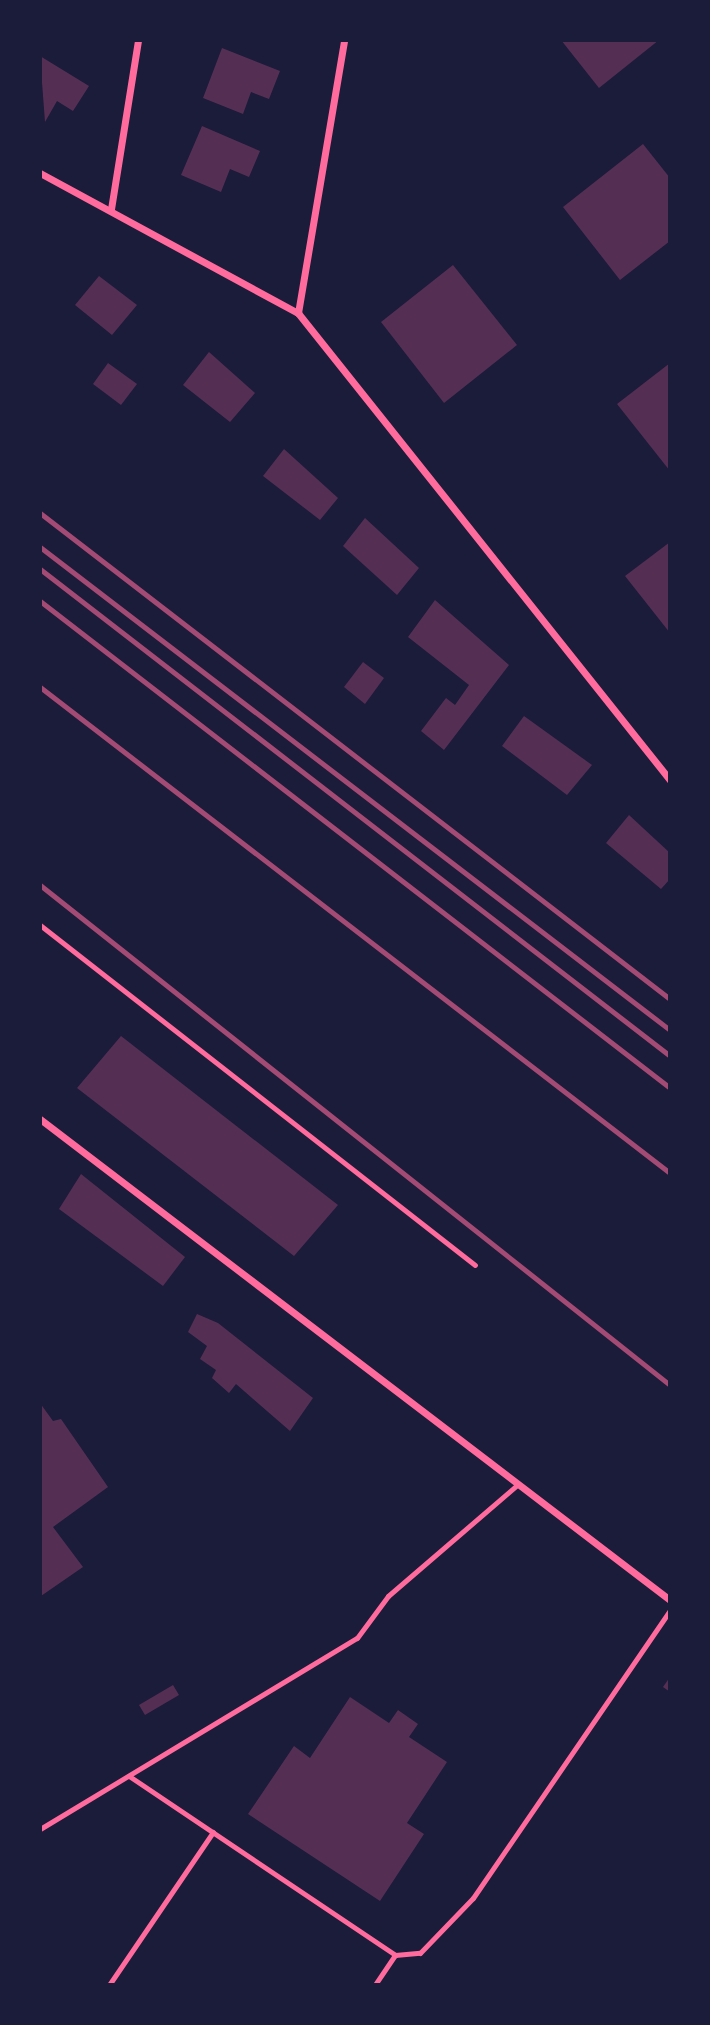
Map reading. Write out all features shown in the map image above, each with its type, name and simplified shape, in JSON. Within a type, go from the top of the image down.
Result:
[{"type":"street","points":[[111,209],[138,40]]},
{"type":"street","points":[[298,313],[344,40]]},
{"type":"street","points":[[40,173],[111,209],[298,313],[670,780]]},
{"type":"street","points":[[40,1119],[670,1600]]},
{"type":"lane","points":[[40,925],[475,1265]]},
{"type":"lane","points":[[40,1829],[357,1639],[388,1596],[517,1485]]},
{"type":"lane","points":[[129,1776],[395,1955],[420,1953],[474,1898],[670,1610]]},
{"type":"lane","points":[[109,1985],[213,1832]]},
{"type":"lane","points":[[374,1985],[395,1955]]},
{"type":"building","points":[[561,40],[659,40],[599,88]]},
{"type":"building","points":[[222,48],[280,71],[269,99],[251,92],[243,114],[203,98]]},
{"type":"building","points":[[40,56],[89,86],[73,111],[57,101],[45,122]]},
{"type":"building","points":[[202,126],[260,151],[249,177],[230,169],[221,192],[181,175]]},
{"type":"building","points":[[643,144],[670,178],[670,241],[620,280],[563,207]]},
{"type":"building","points":[[453,265],[517,345],[444,403],[381,322]]},
{"type":"building","points":[[99,276],[137,305],[112,335],[75,305]]},
{"type":"building","points":[[209,352],[255,393],[230,422],[183,385]]},
{"type":"building","points":[[108,363],[137,384],[121,405],[93,384]]},
{"type":"building","points":[[670,363],[670,471],[617,404]]},
{"type":"building","points":[[284,449],[338,498],[320,520],[263,476]]},
{"type":"building","points":[[365,518],[419,568],[397,595],[343,546]]},
{"type":"building","points":[[670,542],[670,633],[625,576]]},
{"type":"building","points":[[435,600],[509,665],[444,750],[421,731],[446,698],[455,705],[469,685],[408,637]]},
{"type":"building","points":[[363,662],[384,678],[365,704],[344,687]]},
{"type":"building","points":[[524,716],[592,765],[567,795],[502,746]]},
{"type":"building","points":[[629,815],[670,853],[670,879],[661,889],[606,843]]},
{"type":"building","points":[[121,1036],[338,1205],[294,1256],[77,1088]]},
{"type":"building","points":[[81,1174],[185,1257],[163,1286],[59,1209]]},
{"type":"building","points":[[197,1314],[218,1323],[313,1398],[290,1431],[236,1384],[229,1393],[212,1378],[216,1370],[200,1359],[207,1346],[188,1332]]},
{"type":"building","points":[[40,1403],[53,1421],[61,1419],[108,1487],[53,1527],[83,1567],[41,1596]]},
{"type":"building","points":[[670,1677],[670,1692],[663,1687]]},
{"type":"building","points":[[173,1685],[179,1695],[145,1715],[139,1705]]},
{"type":"building","points":[[350,1697],[389,1723],[398,1710],[418,1724],[409,1737],[447,1762],[407,1823],[424,1834],[380,1901],[248,1814],[294,1746],[310,1758]]},
{"type":"railway","points":[[40,513],[670,999]]},
{"type":"railway","points":[[40,547],[670,1030]]},
{"type":"railway","points":[[40,569],[670,1056]]},
{"type":"railway","points":[[40,601],[670,1088]]},
{"type":"railway","points":[[40,687],[670,1173]]},
{"type":"railway","points":[[40,885],[670,1385]]}]
